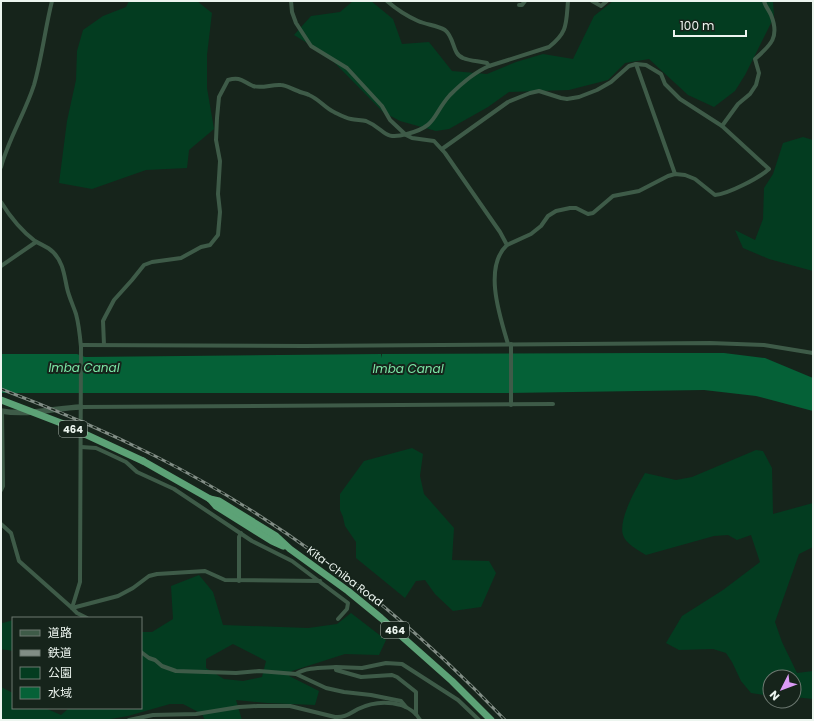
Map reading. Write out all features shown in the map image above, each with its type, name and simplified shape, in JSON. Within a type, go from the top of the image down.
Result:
[{"type":"highway","name":"Kita-Chiba Road","points":[[1,400],[61,423],[143,461],[210,499],[219,501],[239,512],[276,536],[290,550]]},
{"type":"highway","name":"Kita-Chiba Road","points":[[210,499],[216,506],[272,541],[290,550],[348,591],[452,681],[491,720]]},
{"type":"street","points":[[1,167],[34,85],[52,1]]},
{"type":"street","points":[[291,1],[292,12],[296,23],[311,46],[347,68],[382,106],[390,120],[406,135],[412,138],[434,141],[500,232],[507,245]]},
{"type":"street","points":[[387,1],[419,22],[437,26],[445,30],[451,37],[455,49],[460,57],[487,63],[489,66]]},
{"type":"street","points":[[519,5],[522,5],[526,1]]},
{"type":"street","points":[[104,345],[103,321],[114,300],[144,265],[185,256],[201,247],[210,245],[218,235],[220,212],[218,194],[220,161],[216,140],[217,118],[219,97],[228,80],[240,78],[253,86],[259,87],[271,84],[282,85],[308,94],[332,111],[349,119],[366,121],[390,136],[395,137],[406,135],[420,131],[431,124],[451,94],[481,69],[549,47],[557,41],[563,34],[565,27],[568,1]]},
{"type":"street","points":[[592,1],[601,6],[607,1]]},
{"type":"street","points":[[722,126],[738,104],[753,90],[759,73],[755,59],[774,40],[774,25],[764,1]]},
{"type":"street","points":[[442,150],[448,144],[508,102],[539,90],[561,98],[567,99],[578,97],[597,90],[611,82],[629,66],[636,64],[646,65],[661,74],[665,84],[680,100],[722,126],[769,169],[753,180],[721,194],[715,195],[695,179],[685,175],[675,174],[668,176],[639,191],[613,196],[593,213],[588,214],[576,208],[556,211],[548,216],[541,226],[531,234],[507,245],[503,249],[496,264],[495,286],[500,315],[511,350],[511,405]]},
{"type":"street","points":[[636,64],[675,174]]},
{"type":"street","points":[[1,202],[29,236],[36,242],[44,244],[59,258],[63,266],[67,289],[76,315],[81,346],[80,582],[72,608]]},
{"type":"street","points":[[1,266],[36,242]]},
{"type":"street","points":[[81,346],[736,344],[764,345],[813,353]]},
{"type":"street","points":[[1,490],[1,411],[45,412],[64,408],[81,407],[553,404]]},
{"type":"street","points":[[81,447],[96,448],[126,462],[136,472],[174,489],[252,541],[292,561],[348,603],[347,609],[338,619]]},
{"type":"street","points":[[239,580],[239,537],[244,523]]},
{"type":"street","points":[[1,524],[11,533],[19,562],[77,613],[85,617]]},
{"type":"street","points":[[72,608],[118,596],[133,588],[149,576],[157,574],[199,570],[212,573],[224,580],[320,581]]},
{"type":"street","points":[[142,653],[162,666],[176,671],[236,673],[259,671],[296,674],[326,688],[401,701],[420,720]]},
{"type":"street","points":[[296,674],[308,670],[336,667],[362,668],[386,663],[402,664],[458,700],[479,720]]},
{"type":"street","points":[[336,667],[336,670],[353,676],[361,677],[387,675],[397,677],[416,692],[416,715]]},
{"type":"street","points":[[129,720],[143,716],[196,714],[239,707],[290,706],[342,718],[365,706],[379,702],[386,702],[406,707]]},
{"type":"green space","points":[[129,1],[197,1],[212,13],[207,55],[207,88],[214,129],[189,150],[187,168],[146,170],[92,189],[59,183],[67,121],[76,80],[77,51],[83,30],[103,16],[126,7]]},
{"type":"green space","points":[[353,1],[371,1],[393,19],[402,44],[429,42],[452,71],[487,74],[516,62],[543,54],[573,59],[594,16],[613,1],[773,1],[774,17],[745,75],[735,91],[714,107],[688,95],[649,59],[625,63],[608,80],[569,90],[509,92],[488,107],[449,129],[436,131],[400,121],[383,112],[327,55],[294,35],[311,16],[340,12]]},
{"type":"green space","points":[[803,137],[813,140],[813,271],[769,259],[743,248],[735,230],[755,240],[763,219],[764,188],[773,174],[783,143]]},
{"type":"green space","points":[[412,448],[423,454],[420,476],[424,494],[454,528],[452,560],[489,561],[496,573],[481,607],[453,611],[435,594],[425,580],[416,581],[405,598],[356,558],[356,542],[345,526],[340,510],[340,494],[364,461]]},
{"type":"green space","points":[[756,450],[763,451],[772,468],[773,514],[813,503],[813,547],[799,554],[775,622],[782,642],[795,669],[762,669],[762,695],[751,693],[741,681],[726,653],[713,649],[679,650],[666,643],[682,616],[723,590],[760,562],[751,535],[737,540],[728,535],[714,536],[646,555],[629,544],[623,535],[622,528],[626,512],[645,473],[676,480],[692,477]]},
{"type":"green space","points":[[199,575],[213,592],[223,625],[308,628],[337,624],[351,613],[386,640],[379,655],[345,654],[292,671],[289,676],[319,691],[315,705],[236,700],[242,720],[205,720],[202,714],[183,704],[170,704],[128,716],[105,720],[1,720],[1,687],[12,692],[12,709],[47,709],[61,715],[68,709],[142,709],[142,632],[152,632],[173,619],[171,586]],"holes":[[[233,644],[266,661],[262,677],[243,681],[224,679],[206,668],[206,659]]]},
{"type":"green space","points":[[12,620],[12,651],[1,649],[1,622],[3,623]]},
{"type":"green space","points":[[813,671],[813,699],[802,698],[802,672]]},
{"type":"water","name":"Imba Canal","points":[[724,353],[765,358],[813,378],[813,411],[756,396],[704,390],[507,393],[1,393],[1,354],[77,354],[85,357],[381,354],[382,358],[382,354]]},
{"type":"railway","points":[[1,389],[40,404],[155,456],[204,482],[251,510],[341,573],[384,607],[426,643],[505,720]]}]
